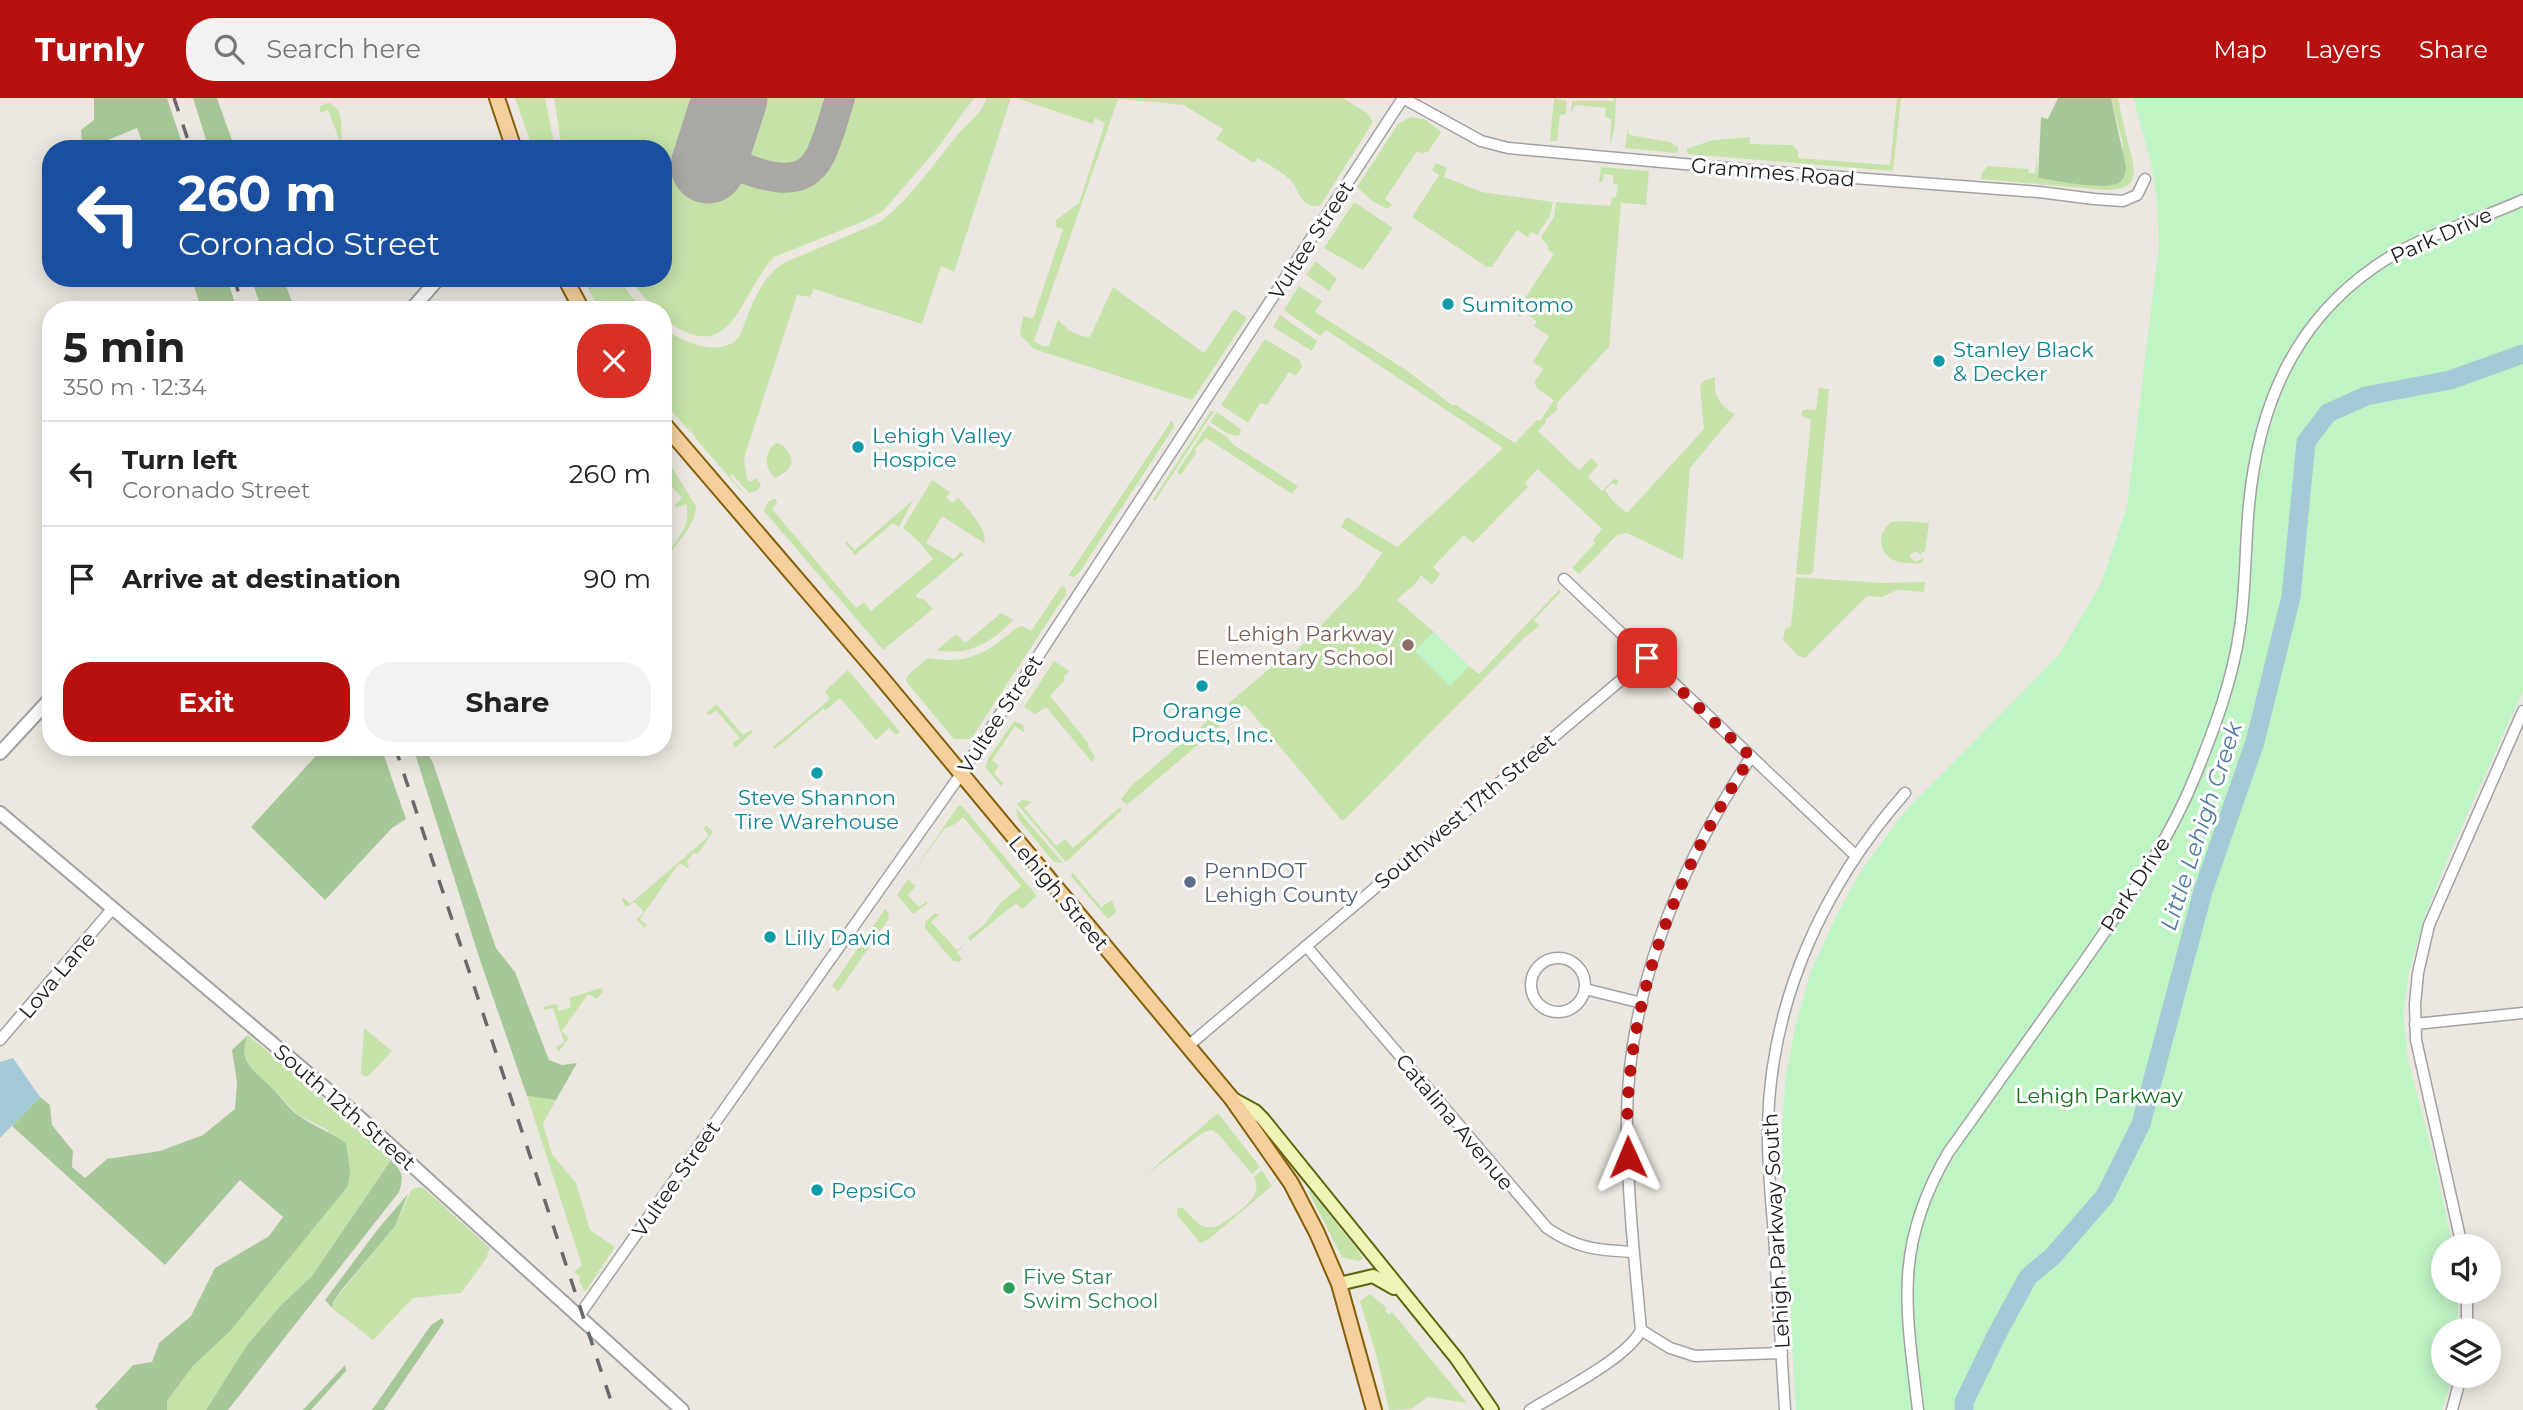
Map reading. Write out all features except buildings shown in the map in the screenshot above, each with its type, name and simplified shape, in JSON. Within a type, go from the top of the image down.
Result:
[{"type":"main road","points":[[497,98],[511,140]]},
{"type":"main road","name":"Lehigh Street","points":[[672,434],[1232,1099],[1291,1183],[1317,1233],[1339,1284],[1374,1410]]},
{"type":"main road","points":[[1232,1099],[1255,1111],[1263,1119],[1457,1359],[1492,1410]]},
{"type":"main road","points":[[1339,1284],[1355,1278],[1373,1276],[1388,1283],[1417,1310]]},
{"type":"street","name":"Grammes Road","points":[[1403,98],[1474,138],[1508,148],[2123,201],[2137,195],[2145,179]]},
{"type":"street","name":"Vultee Street","points":[[578,1317],[961,774],[1403,98]]},
{"type":"street","name":"Park Drive","points":[[1918,1410],[1906,1298],[1909,1256],[1918,1216],[1928,1190],[1948,1153],[2142,880],[2180,811],[2226,692],[2235,660],[2244,594],[2253,471],[2259,436],[2278,381],[2315,322],[2342,293],[2372,268],[2415,243],[2523,200]]},
{"type":"street","points":[[419,301],[431,287]]},
{"type":"street","points":[[1564,579],[1855,855]]},
{"type":"street","name":"Southwest 17th Street","points":[[1188,1046],[1647,658]]},
{"type":"street","points":[[0,753],[42,708]]},
{"type":"street","points":[[2459,1234],[2416,1040],[2418,973],[2429,925],[2523,711]]},
{"type":"street","points":[[1530,1410],[1624,1351],[1641,1330],[1633,1252],[1627,1133],[1630,1079],[1642,1003],[1660,938],[1684,874],[1721,804],[1751,757]]},
{"type":"street","name":"Lehigh Parkway South","points":[[1785,1410],[1768,1155],[1774,1059],[1799,964],[1828,900],[1855,855],[1905,793]]},
{"type":"street","name":"South 12th Street","points":[[0,813],[350,1109],[682,1410]]},
{"type":"street","name":"Lova Lane","points":[[0,1040],[113,908]]},
{"type":"street","name":"Catalina Avenue","points":[[1306,946],[1547,1228],[1569,1241],[1593,1250],[1633,1252]]},
{"type":"street","points":[[1562,958],[1570,960],[1582,972],[1585,989],[1576,1005],[1559,1012],[1550,1011],[1535,1000],[1531,982],[1533,973],[1545,961],[1562,958]]},
{"type":"street","points":[[1585,989],[1642,1003]]},
{"type":"street","points":[[2415,1024],[2523,1013]]},
{"type":"street","points":[[1641,1330],[1670,1348],[1695,1356],[1782,1353]]},
{"type":"street","points":[[2452,1410],[2458,1388]]},
{"type":"green space","points":[[94,98],[167,98],[181,140],[142,140],[137,128],[108,140],[82,140],[81,130],[94,120]]},
{"type":"green space","points":[[193,98],[217,98],[232,140],[206,140]]},
{"type":"green space","points":[[515,98],[545,98],[553,140],[530,140]]},
{"type":"green space","points":[[554,98],[712,98],[692,160],[779,189],[808,183],[824,169],[849,98],[974,98],[936,150],[883,211],[774,257],[730,323],[719,333],[704,337],[686,332],[672,323],[672,301],[647,301],[636,287],[672,287],[672,140],[561,140]]},
{"type":"green space","points":[[752,98],[823,98],[821,118],[809,152],[800,163],[793,167],[775,167],[750,155],[742,140],[742,130]]},
{"type":"green space","points":[[986,98],[1011,98],[954,272],[941,266],[922,324],[814,289],[810,297],[797,295],[744,458],[747,479],[750,482],[757,478],[761,485],[758,490],[749,493],[732,474],[730,476],[743,492],[741,491],[697,440],[687,423],[692,434],[672,411],[672,334],[702,346],[723,347],[732,343],[740,336],[763,284],[777,268],[880,222],[913,191]]},
{"type":"green space","points":[[1016,98],[1343,98],[1367,113],[1373,122],[1320,206],[1313,206],[1304,202],[1289,178],[1258,158],[1254,163],[1216,139],[1223,129],[1186,105],[1118,99],[1034,341],[1042,346],[1049,346],[1058,319],[1072,332],[1090,337],[1113,287],[1204,353],[1234,309],[1247,318],[1192,400],[1034,349],[1020,335],[1023,316],[1033,319],[1063,229],[1056,227],[1056,220],[1079,203],[1105,123],[1095,118],[1093,124]]},
{"type":"green space","points":[[1554,98],[1567,101],[1566,114],[1560,115],[1557,141],[1550,141]]},
{"type":"green space","points":[[1614,98],[1615,124],[1610,147],[1611,119],[1605,117],[1606,108],[1575,105],[1571,115],[1572,101],[1613,101]]},
{"type":"green space","points":[[1897,98],[1901,98],[1893,171],[1688,154],[1686,149],[1713,140],[1750,137],[1750,144],[1793,145],[1798,151],[1798,158],[1890,165]]},
{"type":"green space","points":[[2058,98],[2111,98],[2126,167],[2120,182],[2093,186],[2038,178],[2041,117],[2048,119]]},
{"type":"green space","points":[[2111,98],[2118,98],[2133,161],[2134,176],[2126,186],[2106,190],[1981,179],[1982,172],[1988,166],[2029,169],[2028,173],[2035,173],[2037,156],[2038,178],[2115,185],[2124,177],[2122,140]]},
{"type":"green space","name":"Lehigh Parkway","points":[[2133,98],[2523,98],[2523,691],[2450,853],[2423,922],[2409,973],[2403,1015],[2408,1059],[2450,1234],[2431,1234],[2431,1304],[2458,1304],[2458,1318],[2431,1318],[2431,1388],[2449,1388],[2442,1410],[1796,1410],[1782,1177],[1782,1126],[1786,1075],[1810,974],[1837,914],[1861,871],[1905,811],[2059,655],[2101,584],[2127,506],[2159,246],[2157,199],[2151,162]]},
{"type":"green space","points":[[329,103],[338,111],[342,140],[328,110],[319,113],[321,105]]},
{"type":"green space","points":[[1411,117],[1426,120],[1441,132],[1428,152],[1417,151],[1385,199],[1392,205],[1387,209],[1371,200],[1357,187],[1398,124]]},
{"type":"green space","points":[[1628,126],[1629,135],[1670,142],[1679,148],[1677,153],[1625,148]]},
{"type":"green space","points":[[1436,163],[1447,168],[1444,177],[1482,192],[1553,202],[1550,216],[1537,235],[1531,232],[1528,237],[1517,230],[1492,267],[1487,267],[1412,217],[1439,175],[1432,170]]},
{"type":"green space","points":[[1601,167],[1649,171],[1646,205],[1621,203],[1609,347],[1557,403],[1557,410],[1545,420],[1538,431],[1579,470],[1592,458],[1598,465],[1588,477],[1602,491],[1614,479],[1618,480],[1617,485],[1612,483],[1605,490],[1627,513],[1704,429],[1700,386],[1705,380],[1715,377],[1718,399],[1735,414],[1690,468],[1683,560],[1627,533],[1617,535],[1579,574],[1572,568],[1595,543],[1593,540],[1602,529],[1538,469],[1525,483],[1528,487],[1473,543],[1464,535],[1433,567],[1440,574],[1432,585],[1421,575],[1397,600],[1434,632],[1415,651],[1450,685],[1469,666],[1479,674],[1559,590],[1561,592],[1534,620],[1539,626],[1346,818],[1342,821],[1245,705],[1127,805],[1121,799],[1131,786],[1275,664],[1280,668],[1359,586],[1382,553],[1341,527],[1347,517],[1397,547],[1503,448],[1326,330],[1320,336],[1284,310],[1299,286],[1322,301],[1315,312],[1406,370],[1452,405],[1515,443],[1537,420],[1540,421],[1554,400],[1534,383],[1543,369],[1533,362],[1549,336],[1534,326],[1537,321],[1524,312],[1520,317],[1515,313],[1554,254],[1548,250],[1541,237],[1554,217],[1556,202],[1610,206],[1612,198],[1616,197],[1618,185],[1613,183],[1613,175],[1604,174],[1602,182],[1599,182]]},
{"type":"green space","points":[[1354,202],[1393,228],[1363,270],[1324,248]]},
{"type":"green space","points":[[1316,261],[1337,279],[1329,291],[1306,275]]},
{"type":"green space","points":[[194,287],[230,287],[234,301],[199,301]]},
{"type":"green space","points":[[254,287],[286,287],[292,301],[259,301]]},
{"type":"green space","points":[[587,287],[625,287],[636,301],[595,301]]},
{"type":"green space","points":[[1280,315],[1317,341],[1312,351],[1273,327]]},
{"type":"green space","points":[[1265,339],[1300,360],[1302,367],[1296,376],[1289,372],[1267,405],[1260,403],[1248,423],[1221,405]]},
{"type":"green space","points":[[1819,388],[1829,389],[1813,572],[1809,575],[1796,574],[1811,420],[1801,415],[1802,411],[1807,409],[1816,410]]},
{"type":"green space","points":[[1211,411],[1214,411],[1155,501],[1153,499]]},
{"type":"green space","points":[[1217,412],[1241,430],[1239,436],[1228,434],[1210,422]]},
{"type":"green space","points":[[1172,420],[1174,427],[1079,573],[1074,577],[1068,576]]},
{"type":"green space","points":[[1208,425],[1298,486],[1292,494],[1206,438],[1195,449],[1196,453],[1181,475],[1177,472]]},
{"type":"green space","points":[[776,443],[787,450],[792,462],[788,470],[776,478],[767,466],[767,456]]},
{"type":"green space","points":[[672,467],[696,506],[693,521],[672,550],[687,519],[686,504],[676,508],[675,505],[682,498],[672,487]]},
{"type":"green space","points":[[932,480],[950,492],[946,498],[953,503],[958,497],[980,526],[985,538],[984,543],[942,516],[926,543],[954,559],[960,552],[964,554],[916,595],[933,609],[883,650],[764,511],[770,501],[776,499],[777,503],[772,509],[856,608],[864,602],[871,611],[933,559],[903,528]]},
{"type":"green space","points":[[913,500],[899,527],[893,523],[855,555],[845,543],[846,541],[855,550]]},
{"type":"green space","points":[[1891,522],[1929,523],[1925,551],[1920,554],[1915,551],[1909,556],[1915,562],[1924,558],[1921,563],[1895,561],[1883,549],[1882,536],[1887,526]]},
{"type":"green space","points":[[1796,577],[1882,583],[1925,582],[1924,592],[1897,590],[1882,597],[1867,596],[1805,658],[1798,656],[1783,640],[1785,629],[1791,626]]},
{"type":"green space","points":[[1062,585],[1066,594],[971,739],[954,739],[909,685],[906,680],[908,675],[928,658],[966,658],[987,650],[1018,627],[1022,626],[1031,631]]},
{"type":"green space","points":[[1001,613],[1013,620],[988,641],[959,651],[937,650],[956,634],[965,643]]},
{"type":"green space","points":[[1434,632],[1469,666],[1450,686],[1415,651]]},
{"type":"green space","points":[[1054,661],[1069,671],[1063,678],[1065,680],[1050,696],[1089,744],[1095,757],[1092,762],[1046,707],[1035,714],[1024,707]]},
{"type":"green space","points":[[848,670],[900,732],[896,735],[889,728],[876,740],[840,698],[775,749],[773,747],[830,699],[825,691]]},
{"type":"green space","points":[[716,704],[743,735],[751,730],[753,732],[735,748],[733,743],[740,738],[716,710],[710,715],[706,713]]},
{"type":"green space","points":[[1014,721],[1023,725],[1024,731],[1015,726],[992,760],[999,766],[994,773],[1003,783],[1001,786],[985,767]]},
{"type":"green space","points":[[316,756],[384,756],[406,819],[392,828],[325,900],[251,827]]},
{"type":"green space","points":[[416,756],[429,756],[433,763],[496,948],[515,972],[549,1060],[562,1065],[577,1063],[556,1100],[527,1096],[479,957]]},
{"type":"green space","points":[[1022,800],[1032,802],[1024,808],[1056,846],[1065,839],[1073,848],[1120,807],[1122,810],[1066,862],[1017,804]]},
{"type":"green space","points":[[958,806],[962,806],[1037,896],[1022,909],[1016,903],[970,941],[968,937],[984,925],[1001,902],[1021,886],[963,817],[944,829],[908,879],[916,886],[908,895],[919,907],[927,901],[927,904],[913,914],[897,895]]},
{"type":"green space","points":[[1016,808],[1063,863],[1054,862],[1018,819]]},
{"type":"green space","points":[[706,825],[713,832],[698,854],[693,853],[687,862],[688,868],[679,863],[640,919],[647,925],[644,928],[637,919],[644,912],[635,902],[626,907],[621,899],[624,898],[630,904],[709,836],[704,829]]},
{"type":"green space","points":[[1072,872],[1101,907],[1112,900],[1116,912],[1108,919],[1071,876]]},
{"type":"green space","points":[[885,909],[889,914],[888,920],[838,992],[832,986]]},
{"type":"green space","points":[[935,913],[939,915],[931,922],[957,950],[967,943],[957,952],[962,960],[959,962],[953,961],[925,928],[925,922]]},
{"type":"green space","points":[[601,988],[603,991],[597,999],[588,994],[562,1031],[569,1038],[558,1052],[556,1047],[564,1042],[553,1008],[544,1010],[543,1007],[556,1004],[559,1011],[571,1007],[569,998]]},
{"type":"green space","points":[[364,1028],[392,1051],[367,1077],[361,1074]]},
{"type":"green space","points":[[248,1035],[391,1160],[312,1276],[282,1304],[247,1345],[206,1410],[167,1410],[167,1401],[193,1366],[230,1330],[299,1245],[328,1130],[298,1115],[253,1072],[245,1057],[244,1044]]},
{"type":"green space","points":[[248,1035],[244,1052],[249,1066],[295,1113],[346,1143],[350,1171],[348,1186],[230,1331],[193,1366],[167,1401],[167,1410],[98,1410],[95,1406],[133,1365],[152,1362],[159,1343],[191,1316],[215,1268],[269,1236],[283,1217],[240,1180],[165,1265],[12,1126],[40,1097],[50,1105],[52,1125],[73,1151],[72,1167],[85,1178],[107,1159],[160,1151],[203,1135],[235,1109],[237,1082],[232,1050]]},
{"type":"green space","points":[[527,1096],[556,1100],[543,1124],[552,1154],[576,1183],[590,1230],[615,1247],[585,1292],[579,1282],[580,1277],[574,1272],[582,1265]]},
{"type":"green space","points":[[1218,1113],[1260,1167],[1252,1174],[1212,1130],[1204,1132],[1144,1176]]},
{"type":"green space","points":[[391,1160],[401,1174],[399,1192],[228,1410],[206,1410],[247,1345],[282,1304],[312,1276]]},
{"type":"green space","points":[[1262,1170],[1272,1186],[1209,1239],[1200,1243],[1177,1215],[1177,1209],[1182,1207],[1202,1226],[1220,1225],[1252,1199],[1257,1185],[1254,1177]]},
{"type":"green space","points":[[422,1187],[490,1248],[488,1256],[461,1293],[413,1298],[373,1340],[332,1308],[333,1302],[395,1226],[412,1189]]},
{"type":"green space","points":[[1308,1191],[1311,1191],[1363,1259],[1358,1261],[1342,1257]]},
{"type":"green space","points":[[408,1194],[395,1226],[340,1292],[332,1308],[325,1300]]},
{"type":"green space","points":[[1370,1294],[1387,1308],[1385,1311],[1389,1315],[1392,1312],[1467,1403],[1428,1397],[1411,1409],[1389,1410],[1360,1301]]},
{"type":"green space","points":[[442,1318],[444,1322],[384,1410],[372,1410],[431,1325]]},
{"type":"green space","points":[[345,1365],[346,1371],[311,1410],[303,1410]]},
{"type":"water","points":[[13,1058],[40,1097],[0,1138],[0,1062]]},
{"type":"waterway","name":"Little Lehigh Creek","points":[[1964,1410],[1964,1402],[2028,1277],[2053,1256],[2105,1196],[2141,1124],[2203,891],[2255,742],[2291,597],[2306,442],[2328,413],[2366,396],[2450,380],[2523,354]]},
{"type":"taxiway","points":[[711,156],[770,176],[798,176],[810,169],[820,156],[840,98]]},
{"type":"runway","points":[[708,166],[730,98]]},
{"type":"railway","points":[[174,98],[188,140]]},
{"type":"railway","points":[[237,287],[241,301]]},
{"type":"railway","points":[[398,756],[614,1410]]},
{"type":"place","name":"Sumitomo","points":[[1448,304]]},
{"type":"place","name":"Stanley Black & Decker","points":[[1939,361]]},
{"type":"place","name":"Lehigh Valley Hospice","points":[[858,447]]},
{"type":"place","name":"Lehigh Parkway Elementary School","points":[[1408,645]]},
{"type":"place","name":"Orange Products, Inc.","points":[[1202,686]]},
{"type":"place","name":"Steve Shannon Tire Warehouse","points":[[817,773]]},
{"type":"place","name":"PennDOT Lehigh County","points":[[1190,882]]},
{"type":"place","name":"Lilly David","points":[[770,937]]},
{"type":"place","name":"PepsiCo","points":[[817,1190]]},
{"type":"place","name":"Five Star Swim School","points":[[1009,1288]]},
{"type":"route","points":[[1628,1157],[1629,1089],[1637,1025],[1660,938],[1684,874],[1704,834],[1751,757],[1647,658]]}]
